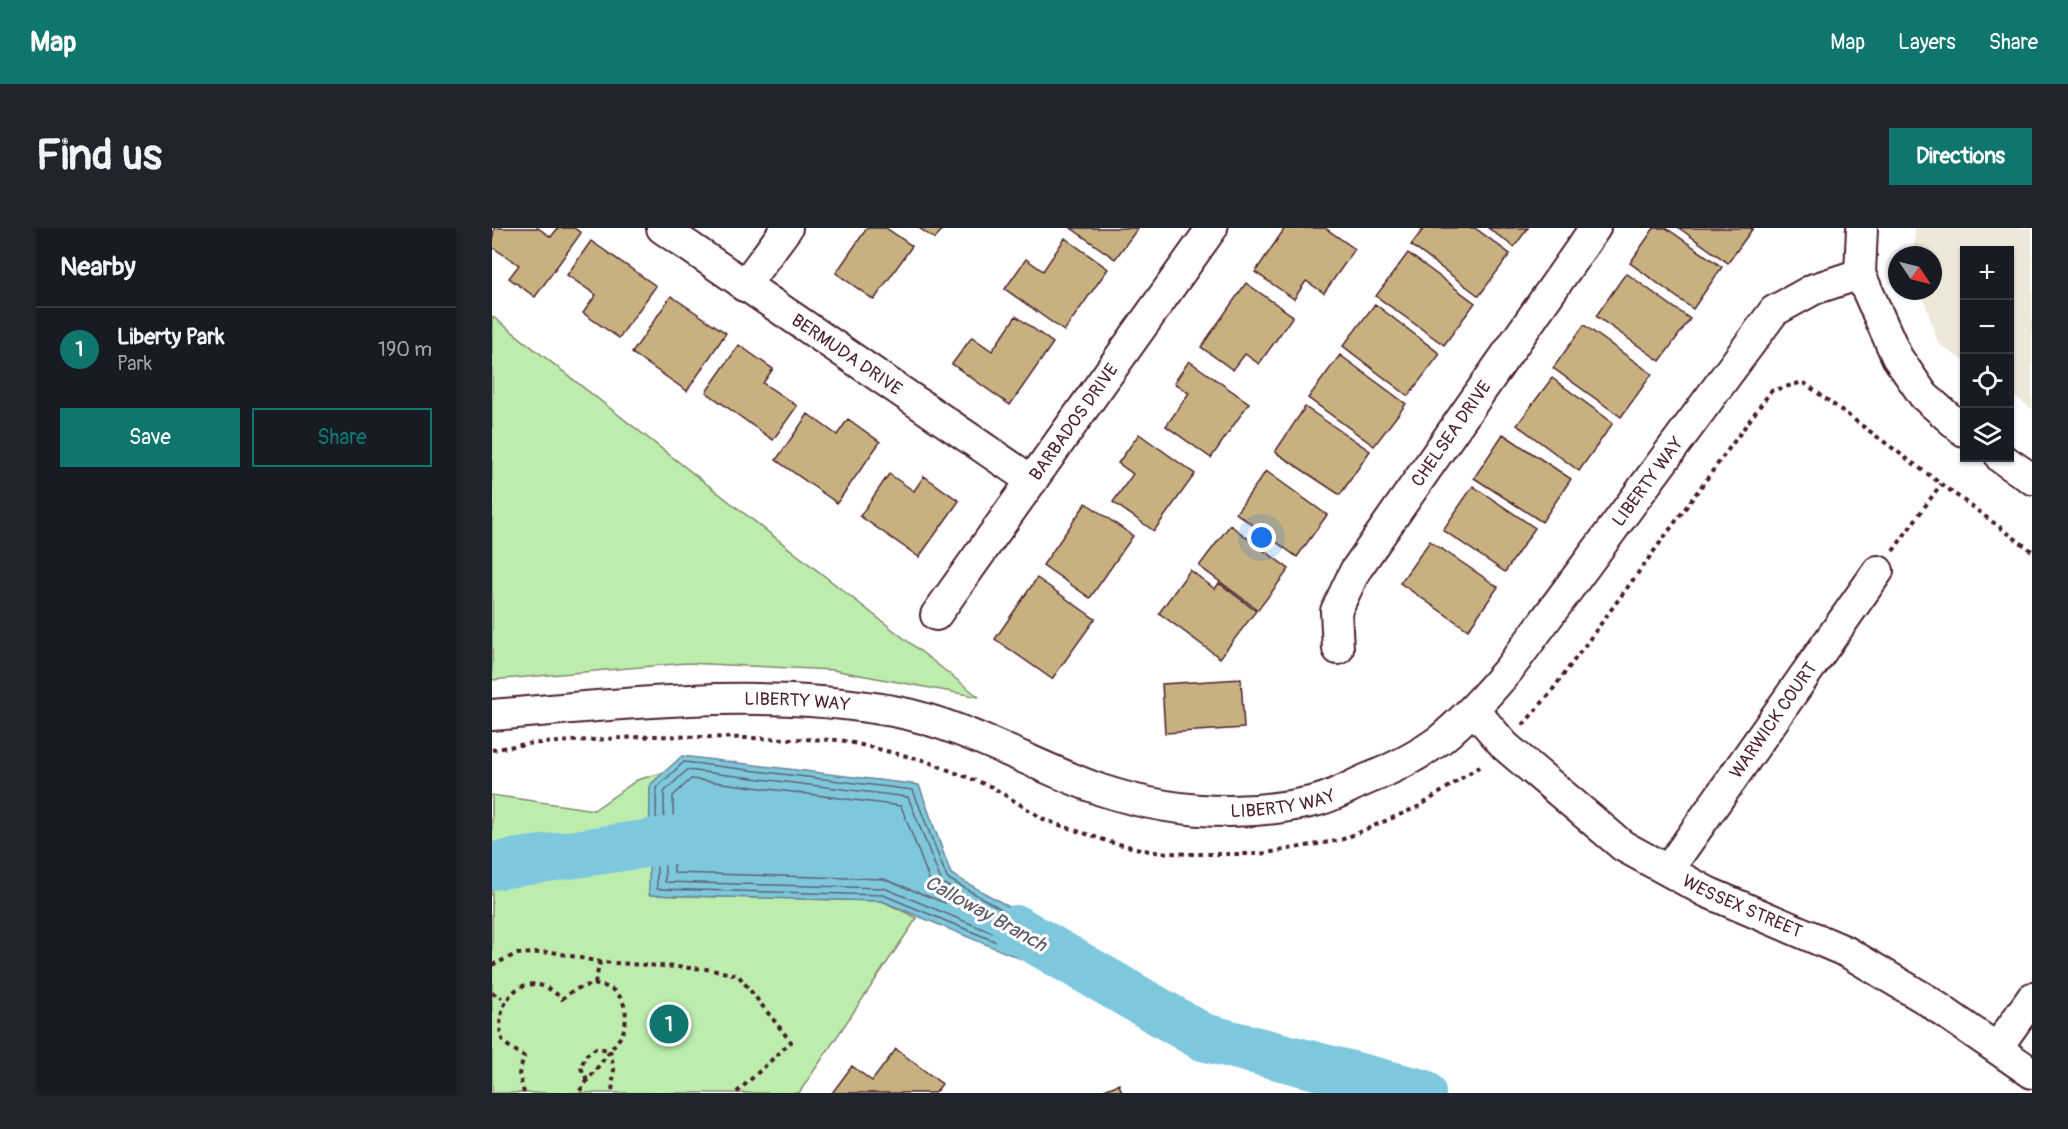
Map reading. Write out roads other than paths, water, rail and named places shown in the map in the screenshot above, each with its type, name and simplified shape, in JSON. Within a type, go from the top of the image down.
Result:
[{"type":"street","name":"BERMUDA DRIVE","points":[[662,228],[1032,481]]},
{"type":"street","points":[[744,286],[787,228]]},
{"type":"street","name":"BARBADOS DRIVE","points":[[936,615],[1212,228]]},
{"type":"street","name":"CHELSEA DRIVE","points":[[1338,649],[1336,611],[1355,571],[1595,228]]},
{"type":"street","points":[[1862,228],[1860,274],[1897,357],[1924,396],[1960,427]]},
{"type":"street","name":"LIBERTY WAY","points":[[492,715],[667,701],[789,699],[894,711],[939,724],[1111,792],[1160,806],[1202,812],[1246,812],[1317,801],[1406,763],[1440,739],[1474,710],[1509,669],[1774,311],[1814,289],[1860,274]]},
{"type":"street","points":[[2007,462],[2032,479]]},
{"type":"street","name":"WARWICK COURT","points":[[1668,870],[1878,571]]},
{"type":"street","name":"WESSEX STREET","points":[[1474,710],[1505,746],[1623,846],[1707,892],[1847,952],[1927,1000],[2032,1073]]},
{"type":"street","points":[[1997,1048],[2032,998]]},
{"type":"water","points":[[682,756],[919,785],[951,874],[1082,948],[1064,977],[882,901],[649,895],[650,785]]},
{"type":"waterway","name":"Calloway Branch","points":[[492,866],[714,834]]},
{"type":"waterway","name":"Calloway Branch","points":[[1016,929],[1203,1037],[1422,1093]]},
{"type":"place","name":"Liberty Park","points":[[669,1024]]}]
